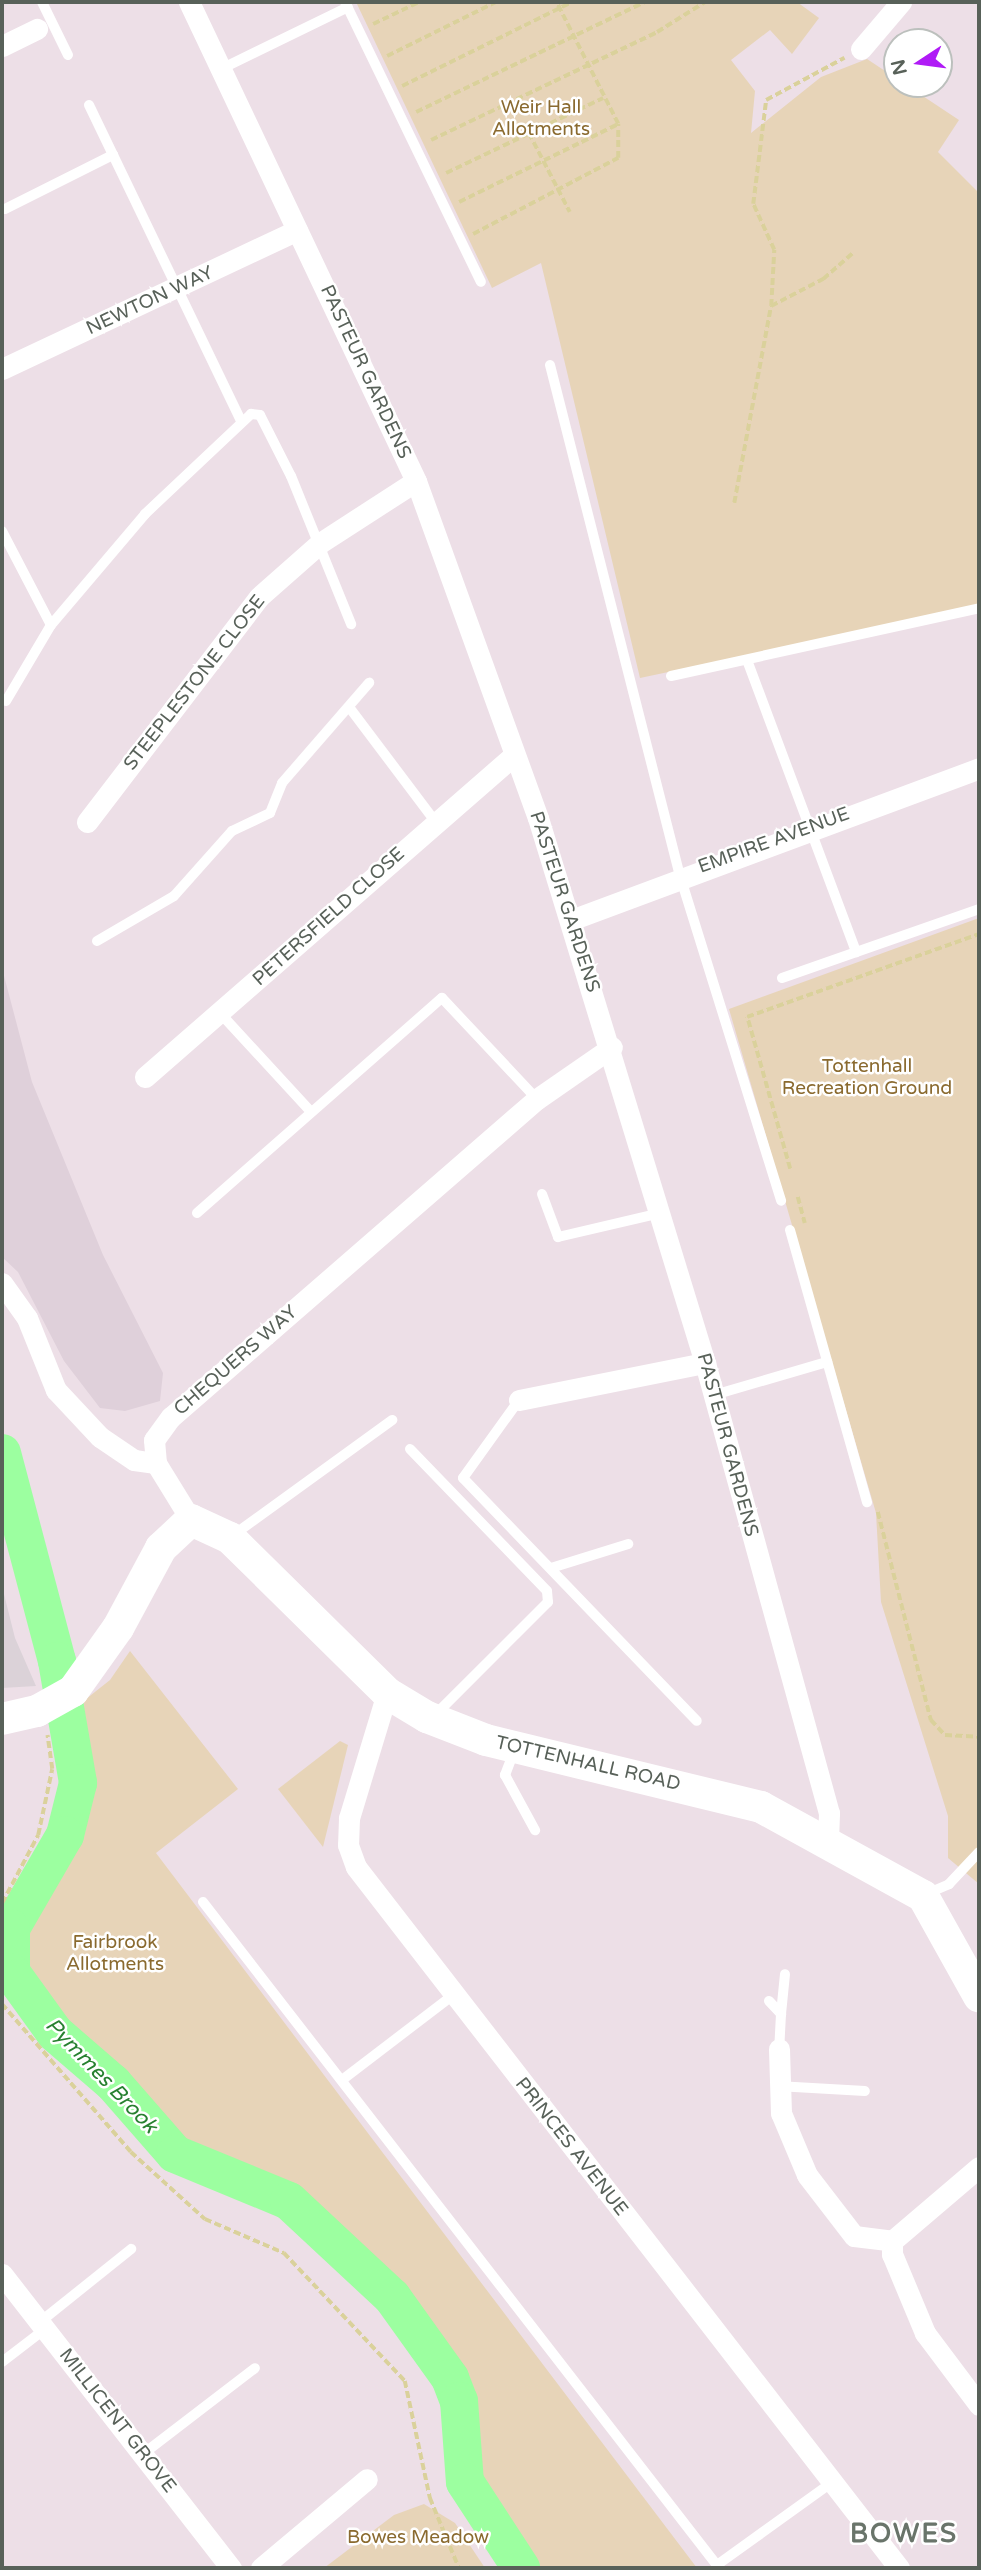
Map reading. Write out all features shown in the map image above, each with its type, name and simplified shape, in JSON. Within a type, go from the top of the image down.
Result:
[{"type":"street","name":"PASTEUR GARDENS","points":[[189,2],[416,481],[571,920],[612,1047],[714,1395],[829,1813],[828,1841]]},
{"type":"street","points":[[861,49],[901,2]]},
{"type":"street","points":[[2,46],[37,29]]},
{"type":"street","name":"NEWTON WAY","points":[[2,369],[180,288],[297,230]]},
{"type":"street","name":"STEEPLESTONE CLOSE","points":[[87,822],[259,597],[320,543],[416,481]]},
{"type":"street","name":"PETERSFIELD CLOSE","points":[[145,1077],[221,1014],[435,821],[512,757]]},
{"type":"street","name":"EMPIRE AVENUE","points":[[571,920],[806,828],[979,768]]},
{"type":"street","name":"CHEQUERS WAY","points":[[156,1463],[154,1440],[171,1417],[537,1099],[612,1047]]},
{"type":"street","points":[[2,1283],[27,1318],[55,1390],[100,1437],[134,1460],[156,1463],[191,1520],[160,1548],[118,1628],[72,1691],[37,1711],[2,1719]]},
{"type":"street","points":[[519,1401],[705,1363]]},
{"type":"street","name":"TOTTENHALL ROAD","points":[[191,1520],[230,1538],[387,1693],[431,1718],[516,1747],[761,1807],[828,1841],[923,1896]]},
{"type":"street","name":"PRINCES AVENUE","points":[[387,1693],[349,1818],[348,1845],[355,1867],[899,2568]]},
{"type":"street","points":[[923,1896],[979,1996]]},
{"type":"street","points":[[776,2059],[781,2113],[807,2175],[841,2222],[881,2242],[950,2375],[979,2405]]},
{"type":"street","points":[[881,2242],[979,2167]]},
{"type":"street","name":"MILLICENT GROVE","points":[[2,2274],[231,2568]]},
{"type":"street","points":[[261,2568],[367,2479]]},
{"type":"lane","points":[[42,2],[68,55]]},
{"type":"lane","points":[[221,69],[347,4],[481,282]]},
{"type":"lane","points":[[89,105],[180,288],[241,421]]},
{"type":"lane","points":[[5,209],[113,155]]},
{"type":"lane","points":[[550,365],[680,876],[781,1201]]},
{"type":"lane","points":[[6,701],[51,625],[145,514],[241,421],[260,415],[320,543],[351,624]]},
{"type":"lane","points":[[2,531],[51,625]]},
{"type":"lane","points":[[671,676],[979,608]]},
{"type":"lane","points":[[747,660],[806,828],[856,952]]},
{"type":"lane","points":[[97,941],[174,896],[232,831],[270,813],[282,783],[369,683]]},
{"type":"lane","points":[[349,707],[435,821]]},
{"type":"lane","points":[[782,978],[979,909]]},
{"type":"lane","points":[[197,1213],[443,998],[537,1099]]},
{"type":"lane","points":[[221,1014],[310,1112]]},
{"type":"lane","points":[[542,1194],[558,1237],[661,1213]]},
{"type":"lane","points":[[790,1230],[827,1362],[872,1504]]},
{"type":"lane","points":[[714,1395],[827,1362]]},
{"type":"lane","points":[[519,1401],[463,1478],[697,1721]]},
{"type":"lane","points":[[230,1538],[392,1419]]},
{"type":"lane","points":[[410,1448],[547,1591],[548,1602],[431,1718]]},
{"type":"lane","points":[[551,1568],[628,1544]]},
{"type":"lane","points":[[516,1747],[505,1775],[535,1830]]},
{"type":"lane","points":[[923,1896],[949,1884],[979,1852]]},
{"type":"lane","points":[[203,1902],[718,2567],[831,2483]]},
{"type":"lane","points":[[776,2059],[785,1974]]},
{"type":"lane","points":[[342,2080],[453,1995]]},
{"type":"lane","points":[[769,2001],[781,2014]]},
{"type":"lane","points":[[777,2086],[865,2091]]},
{"type":"lane","points":[[2,2362],[131,2249]]},
{"type":"lane","points":[[142,2454],[255,2368]]},
{"type":"path","points":[[373,24],[419,2]]},
{"type":"path","points":[[387,55],[496,2]]},
{"type":"path","points":[[473,234],[556,188],[615,164],[618,124],[556,2]]},
{"type":"path","points":[[402,86],[572,2]]},
{"type":"path","points":[[414,113],[645,2]]},
{"type":"path","points":[[429,141],[588,65],[705,2]]},
{"type":"path","points":[[734,503],[771,306],[774,250],[753,204],[766,100],[861,49]]},
{"type":"path","points":[[444,174],[604,97]]},
{"type":"path","points":[[458,202],[618,124]]},
{"type":"path","points":[[529,133],[539,162],[570,212]]},
{"type":"path","points":[[771,306],[823,279],[854,252]]},
{"type":"path","points":[[791,1174],[747,1017],[979,934]]},
{"type":"path","points":[[795,1187],[806,1226]]},
{"type":"path","points":[[872,1504],[931,1720],[945,1735],[979,1737]]},
{"type":"path","points":[[2,1903],[30,1855],[49,1791],[50,1742],[37,1711]]},
{"type":"path","points":[[2,2004],[131,2152],[205,2220],[284,2253],[405,2381],[430,2498],[459,2568]]},
{"type":"shaded area","points":[[2,968],[32,1082],[103,1255],[163,1373],[160,1401],[125,1411],[100,1408],[64,1361],[18,1272],[2,1257]]},
{"type":"shaded area","points":[[2,1586],[15,1638],[36,1686],[2,1688]]},
{"type":"green space","name":"Weir Hall Allotments","points":[[356,2],[797,2],[819,18],[792,54],[770,30],[731,60],[755,91],[751,133],[821,77],[867,59],[883,70],[883,98],[926,98],[959,120],[938,152],[979,193],[979,606],[640,678],[541,263],[492,288]]},
{"type":"green space","name":"Tottenhall Recreation Ground","points":[[979,918],[979,1884],[948,1858],[948,1816],[881,1602],[876,1513],[729,1009]]},
{"type":"green space","name":"Fairbrook Allotments","points":[[130,1651],[238,1789],[156,1853],[697,2568],[532,2568],[473,2479],[460,2374],[403,2297],[287,2190],[185,2150],[33,2000],[21,1976],[20,1933],[54,1885],[76,1824],[82,1777],[76,1707],[110,1680]]},
{"type":"green space","points":[[340,1741],[348,1745],[323,1847],[278,1789]]},
{"type":"green space","name":"Bowes Meadow","points":[[424,2504],[455,2523],[485,2568],[324,2568],[394,2515]]},
{"type":"waterway","name":"Pymmes Brook","points":[[2,1453],[57,1661],[78,1783],[65,1835],[11,1928],[11,1972],[55,2033],[113,2083],[175,2154],[289,2201],[392,2297],[450,2378],[459,2401],[465,2482],[521,2568]]},
{"type":"district","name":"BOWES","points":[[904,2534]]}]
